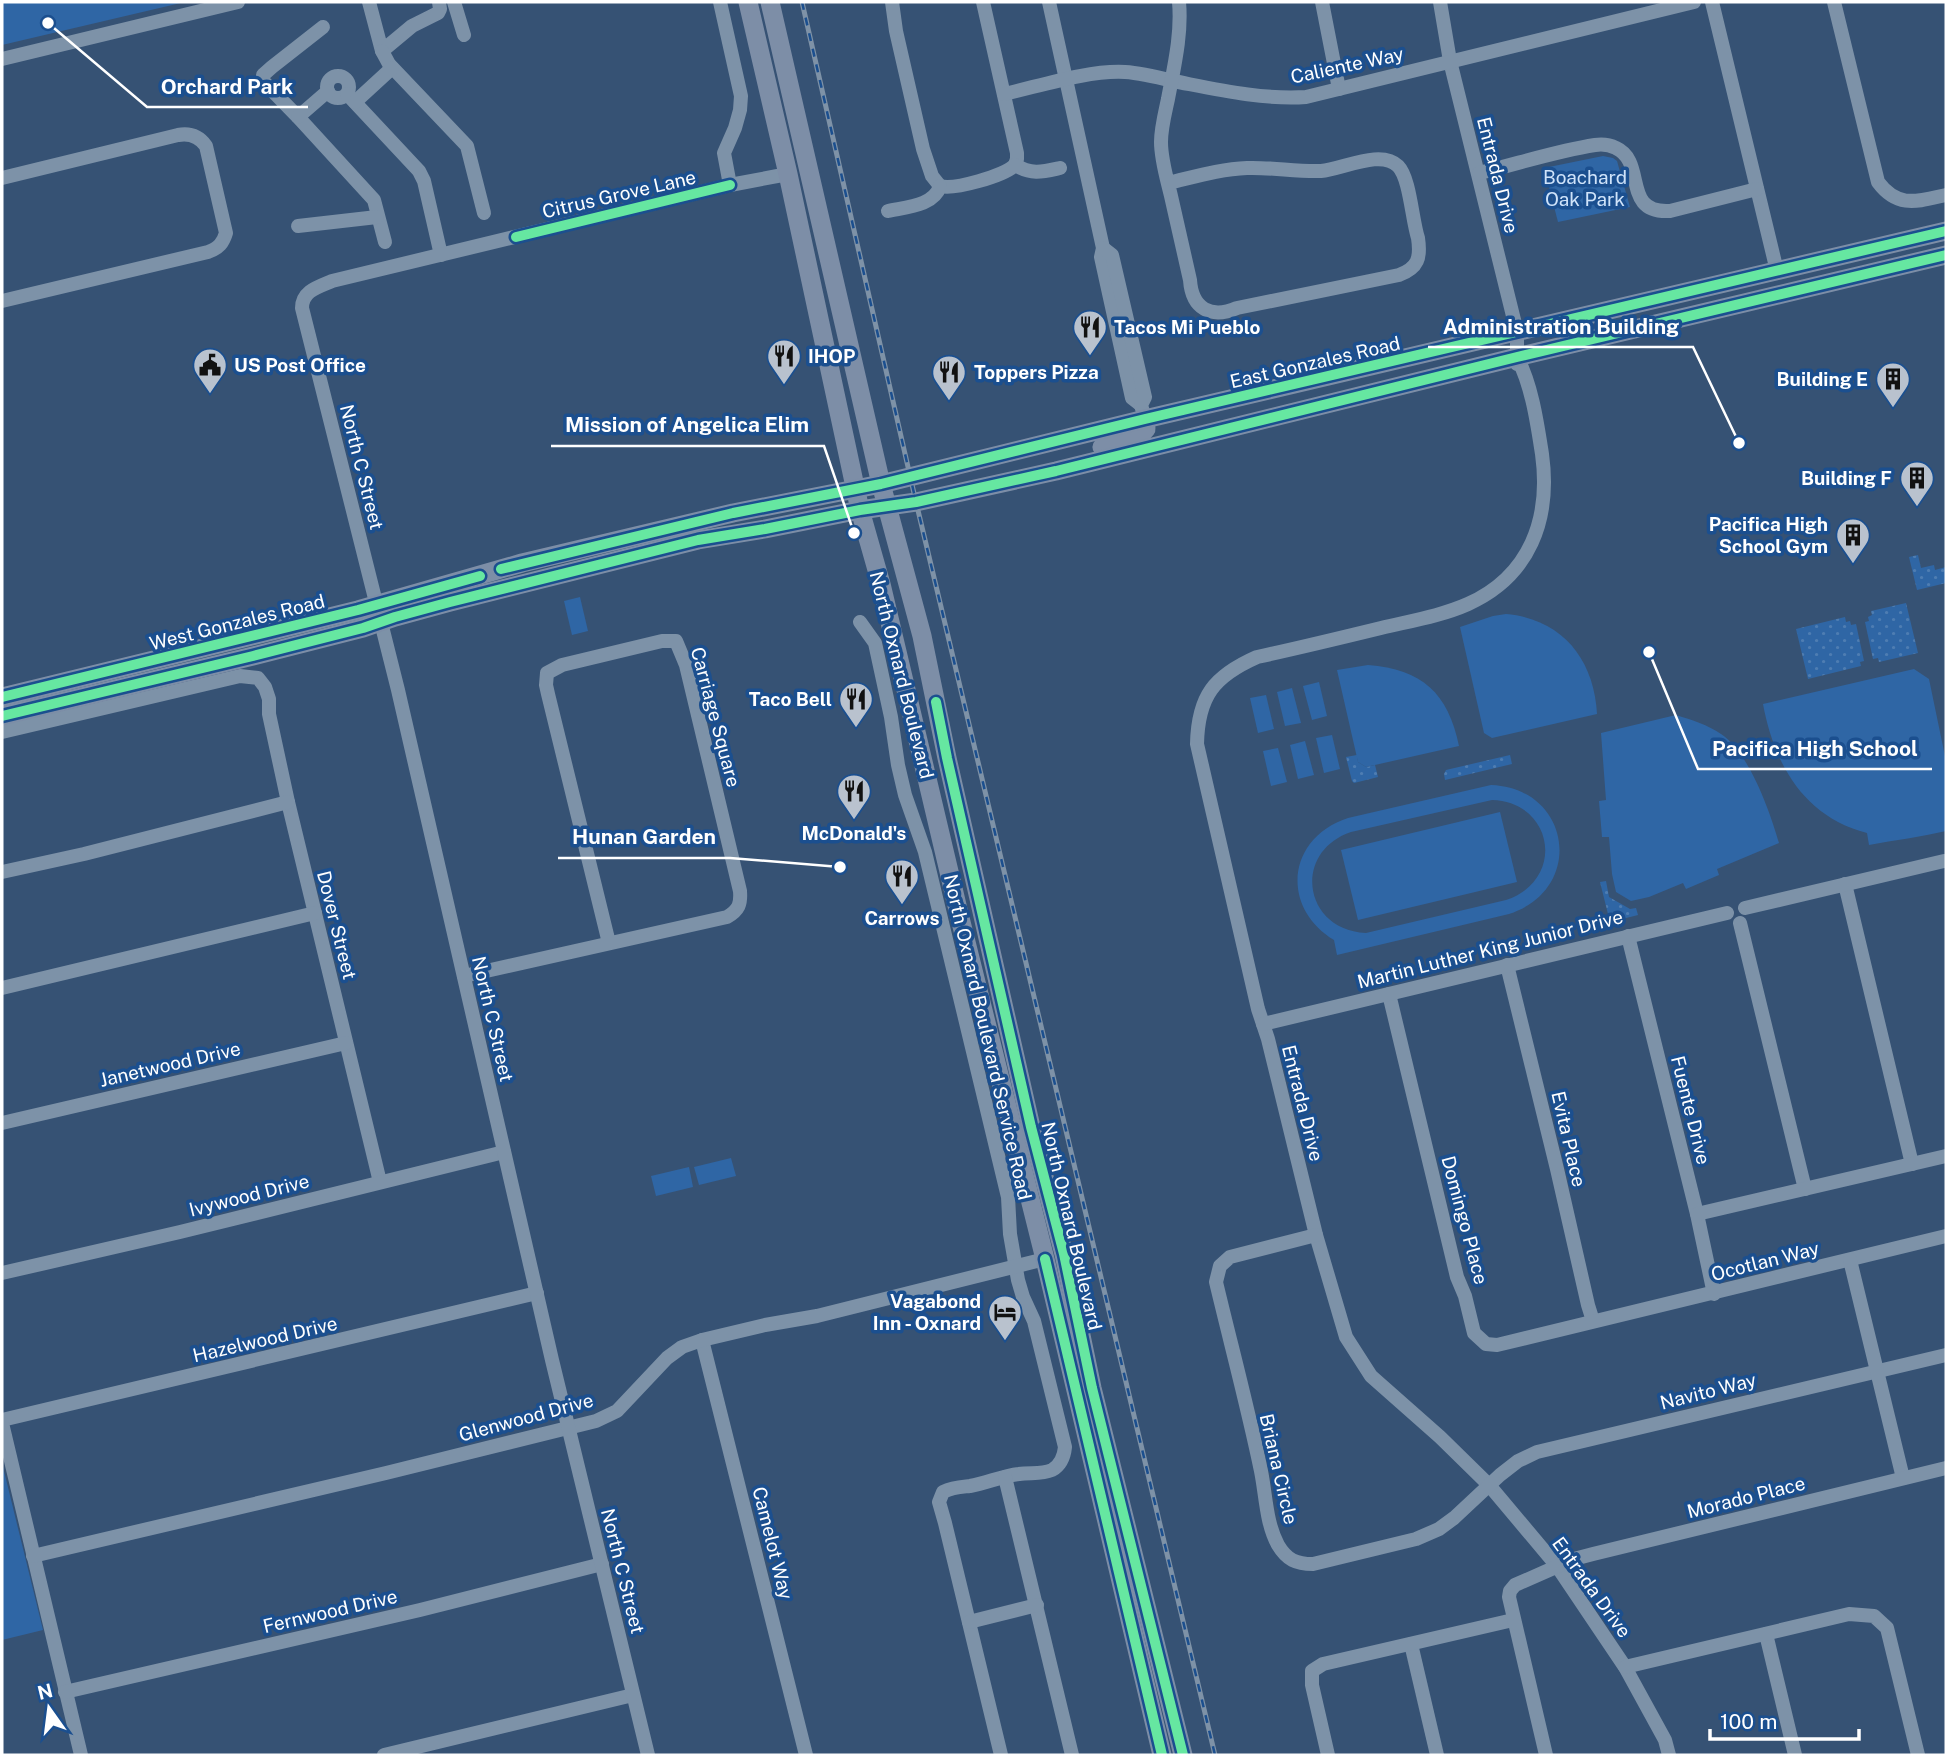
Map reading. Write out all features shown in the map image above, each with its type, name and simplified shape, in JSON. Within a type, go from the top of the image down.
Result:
[{"type":"main road","name":"North Oxnard Boulevard","points":[[748,2],[788,174],[855,489],[881,584],[1045,1259],[1162,1755]]},
{"type":"main road","name":"North Oxnard Boulevard","points":[[770,2],[881,484],[922,636],[954,790],[1092,1388],[1182,1755]]},
{"type":"main road","points":[[798,121],[789,131],[792,159],[788,174],[795,176],[802,197],[818,209]]},
{"type":"main road","name":"East Gonzales Road","points":[[855,489],[1143,412],[1517,332],[1946,231]]},
{"type":"main road","points":[[1779,295],[1791,278],[1907,250],[1920,237]]},
{"type":"main road","points":[[860,510],[916,502],[1076,466],[1946,255]]},
{"type":"main road","points":[[1696,315],[1713,299],[1768,283],[1777,271]]},
{"type":"main road","points":[[1076,466],[1097,449],[1142,434],[1146,429],[1143,412]]},
{"type":"main road","name":"West Gonzales Road","points":[[584,559],[733,513],[855,489]]},
{"type":"main road","name":"West Gonzales Road","points":[[2,716],[253,656],[522,562],[584,559],[765,529],[860,510]]},
{"type":"main road","name":"West Gonzales Road","points":[[2,697],[379,614]]},
{"type":"main road","points":[[927,778],[954,790]]},
{"type":"main road","points":[[1048,1195],[1041,1208],[1049,1239],[1045,1259],[1054,1268],[1058,1279],[1070,1286]]},
{"type":"main road","points":[[1131,1548],[1134,1594],[1171,1742],[1169,1755]]},
{"type":"street","points":[[2,59],[238,2]]},
{"type":"street","points":[[369,2],[382,51],[392,68],[467,146],[484,213]]},
{"type":"street","points":[[382,51],[412,26],[438,13],[439,2]]},
{"type":"street","points":[[454,2],[464,35]]},
{"type":"street","points":[[720,2],[741,96],[735,128],[724,153],[730,185]]},
{"type":"street","points":[[892,2],[923,149],[932,176],[940,186],[951,187],[1004,173],[1014,165],[1017,153],[983,2]]},
{"type":"street","points":[[1049,2],[1068,80],[1103,248],[1101,257],[1132,398],[1143,412]]},
{"type":"street","points":[[1168,183],[1248,168],[1322,171],[1381,158],[1396,165],[1405,178],[1418,238],[1418,256],[1413,269],[1394,276],[1319,290],[1228,312],[1205,310],[1198,304],[1191,292],[1161,153],[1180,27],[1179,2]]},
{"type":"street","points":[[1322,2],[1339,89]]},
{"type":"street","name":"Entrada Drive","points":[[1440,2],[1450,61],[1517,332],[1517,357],[1525,373],[1539,437],[1544,468],[1544,502],[1539,526],[1520,564],[1503,582],[1468,604],[1446,612],[1257,657],[1235,667],[1221,678],[1202,709],[1198,726],[1199,753],[1316,1236],[1346,1337],[1371,1376],[1489,1485],[1556,1566],[1625,1667],[1665,1740],[1669,1755]]},
{"type":"street","name":"Caliente Way","points":[[1003,94],[1121,72],[1281,98],[1306,97],[1694,2]]},
{"type":"street","points":[[1712,2],[1777,271]]},
{"type":"street","points":[[1834,2],[1878,182],[1885,192],[1896,199],[1912,202],[1946,195]]},
{"type":"street","points":[[323,27],[291,51],[262,77],[262,81],[374,200],[385,242]]},
{"type":"street","points":[[298,117],[328,91],[337,98],[351,98],[392,68]]},
{"type":"street","points":[[351,98],[419,171],[424,181],[441,255]]},
{"type":"street","points":[[2,178],[184,134],[195,136],[206,146],[226,225],[226,233],[216,250],[2,301]]},
{"type":"street","points":[[1479,173],[1598,145],[1618,148],[1625,153],[1639,194],[1649,208],[1657,211],[1670,211],[1757,189]]},
{"type":"street","points":[[1014,165],[1026,172],[1060,168]]},
{"type":"street","name":"Citrus Grove Lane","points":[[307,293],[332,281],[730,185],[788,174]]},
{"type":"street","points":[[888,211],[927,202],[938,192],[940,186]]},
{"type":"street","points":[[298,226],[377,217]]},
{"type":"street","points":[[1103,248],[1112,254],[1145,397],[1143,412]]},
{"type":"street","name":"North C Street","points":[[307,293],[302,300],[302,308],[398,691],[568,1428],[648,1755]]},
{"type":"street","points":[[1110,299],[1116,304],[1130,355],[1135,358]]},
{"type":"street","name":"North Oxnard Boulevard Service Road","points":[[860,622],[875,643],[898,765],[910,813],[925,852],[1008,1197],[1010,1234],[1020,1290],[1040,1341],[1065,1447],[1060,1464],[1053,1469],[1042,1473],[1005,1477]]},
{"type":"street","name":"Carriage Square","points":[[464,976],[727,917],[738,909],[740,891],[686,665],[676,641],[662,641],[562,665],[547,673],[548,694],[609,943]]},
{"type":"street","name":"Dover Street","points":[[2,732],[240,676],[258,678],[269,699],[269,714],[288,802],[380,1182]]},
{"type":"street","points":[[2,872],[288,802]]},
{"type":"street","points":[[1740,923],[1731,922],[1727,913],[1730,907],[1736,904],[1745,908],[1945,862]]},
{"type":"street","points":[[1845,884],[1912,1164]]},
{"type":"street","points":[[1740,923],[1746,917],[1745,908]]},
{"type":"street","points":[[2,988],[315,913]]},
{"type":"street","name":"Martin Luther King Junior Drive","points":[[1263,1024],[1727,913]]},
{"type":"street","points":[[1740,923],[1805,1189]]},
{"type":"street","name":"Fuente Drive","points":[[1628,936],[1714,1293]]},
{"type":"street","name":"Evita Place","points":[[1507,965],[1593,1321]]},
{"type":"street","name":"Domingo Place","points":[[1389,994],[1457,1277],[1465,1296],[1474,1333],[1486,1344],[1497,1345],[1593,1321]]},
{"type":"street","name":"Janetwood Drive","points":[[2,1123],[346,1043]]},
{"type":"street","name":"Ivywood Drive","points":[[2,1273],[504,1152]]},
{"type":"street","points":[[1697,1214],[1946,1156]]},
{"type":"street","name":"Briana Circle","points":[[1316,1236],[1230,1257],[1220,1266],[1216,1282],[1261,1472],[1269,1520],[1279,1546],[1289,1559],[1300,1564],[1313,1564],[1416,1539],[1438,1530],[1489,1485]]},
{"type":"street","name":"Ocotlan Way","points":[[1593,1321],[1946,1237]]},
{"type":"street","name":"Glenwood Drive","points":[[33,1556],[596,1421],[617,1410],[667,1358],[682,1347],[1045,1259]]},
{"type":"street","points":[[1850,1259],[1903,1478]]},
{"type":"street","name":"Hazelwood Drive","points":[[2,1422],[537,1293]]},
{"type":"street","name":"Camelot Way","points":[[702,1340],[806,1755]]},
{"type":"street","name":"Navito Way","points":[[1489,1485],[1518,1461],[1536,1452],[1946,1355]]},
{"type":"street","points":[[2,1422],[80,1755]]},
{"type":"street","name":"Morado Place","points":[[1513,1620],[1508,1597],[1510,1591],[1515,1585],[1556,1566],[1592,1554],[1946,1468]]},
{"type":"street","points":[[1001,1755],[939,1502],[943,1492],[950,1489],[1005,1477],[1072,1755]]},
{"type":"street","name":"Fernwood Drive","points":[[65,1692],[420,1610],[602,1564]]},
{"type":"street","points":[[969,1622],[1037,1605]]},
{"type":"street","points":[[1625,1667],[1849,1614],[1874,1615],[1887,1628],[1918,1755]]},
{"type":"street","points":[[1328,1755],[1312,1685],[1312,1671],[1324,1664],[1513,1620],[1545,1755]]},
{"type":"street","points":[[1766,1634],[1795,1755]]},
{"type":"street","points":[[1411,1644],[1437,1755]]},
{"type":"street","points":[[384,1755],[634,1695]]},
{"type":"green space","points":[[2,2],[185,2],[2,45]]},
{"type":"green space","name":"Boachard Oak Park","points":[[1603,156],[1617,161],[1630,207],[1558,222],[1544,168]]},
{"type":"green space","points":[[1918,555],[1921,568],[1934,565],[1935,570],[1946,567],[1946,583],[1917,590],[1909,557]]},
{"type":"green space","points":[[580,597],[588,631],[572,635],[564,601]]},
{"type":"green space","points":[[1906,603],[1918,653],[1879,662],[1878,658],[1873,659],[1865,622],[1869,621],[1871,611]]},
{"type":"green space","points":[[1506,614],[1526,617],[1543,624],[1559,633],[1571,645],[1589,676],[1595,694],[1597,714],[1492,738],[1484,733],[1460,627]]},
{"type":"green space","points":[[1845,617],[1846,622],[1856,624],[1864,661],[1860,662],[1861,666],[1808,679],[1796,629]]},
{"type":"green space","points":[[1368,665],[1403,672],[1430,687],[1448,712],[1459,746],[1366,767],[1358,762],[1337,670]]},
{"type":"green space","points":[[1914,669],[1929,679],[1946,761],[1946,831],[1869,845],[1867,833],[1826,815],[1809,801],[1796,785],[1775,747],[1763,704]]},
{"type":"green space","points":[[1319,682],[1327,716],[1312,720],[1303,686]]},
{"type":"green space","points":[[1292,688],[1301,723],[1285,726],[1277,692]]},
{"type":"green space","points":[[1266,695],[1274,729],[1258,733],[1250,698]]},
{"type":"green space","points":[[1676,715],[1721,734],[1741,754],[1764,800],[1779,843],[1717,869],[1719,875],[1686,889],[1683,883],[1649,897],[1631,901],[1616,892],[1609,837],[1602,837],[1599,801],[1606,800],[1601,733]]},
{"type":"green space","points":[[1332,735],[1340,769],[1324,773],[1316,738]]},
{"type":"green space","points":[[1305,741],[1314,775],[1298,779],[1290,745]]},
{"type":"green space","points":[[1278,748],[1287,782],[1271,786],[1263,751]]},
{"type":"green space","points":[[1357,755],[1358,762],[1366,767],[1375,765],[1378,777],[1354,783],[1352,781],[1346,757]]},
{"type":"green space","points":[[1510,755],[1512,764],[1445,780],[1446,770]]},
{"type":"green space","points":[[1491,785],[1518,790],[1538,803],[1552,821],[1559,841],[1558,863],[1550,884],[1534,901],[1509,914],[1337,955],[1334,940],[1317,926],[1305,910],[1299,892],[1298,874],[1312,841],[1328,828],[1348,818]],"holes":[[[1492,800],[1513,804],[1529,814],[1539,827],[1545,843],[1544,860],[1538,876],[1525,890],[1506,900],[1366,933],[1345,929],[1329,919],[1318,905],[1313,889],[1313,872],[1320,856],[1332,842],[1351,832]]]},
{"type":"green space","points":[[1500,812],[1517,882],[1358,920],[1341,850]]},
{"type":"green space","points":[[1606,881],[1609,897],[1630,909],[1636,908],[1638,915],[1610,922],[1600,882]]},
{"type":"green space","points":[[731,1158],[736,1176],[699,1185],[694,1167]]},
{"type":"green space","points":[[689,1167],[693,1187],[656,1196],[651,1176]]},
{"type":"green space","points":[[2,1463],[43,1630],[2,1640]]},
{"type":"railway","points":[[802,2],[916,502],[1215,1755]]},
{"type":"cycle path","points":[[516,237],[730,185]]},
{"type":"cycle path","points":[[501,569],[733,513],[881,484],[1145,419],[1946,231]]},
{"type":"cycle path","points":[[2,716],[253,656],[450,602],[698,540],[916,502],[1056,471],[1946,255]]},
{"type":"cycle path","points":[[2,697],[358,610],[480,576]]},
{"type":"cycle path","points":[[936,702],[1031,1127],[1064,1254],[1092,1388],[1183,1755]]},
{"type":"cycle path","points":[[1045,1259],[1162,1755]]},
{"type":"place","name":"Orchard Park","points":[[48,23]]},
{"type":"place","name":"Tacos Mi Pueblo","points":[[1090,357]]},
{"type":"place","name":"IHOP","points":[[784,386]]},
{"type":"place","name":"US Post Office","points":[[210,395]]},
{"type":"place","name":"Toppers Pizza","points":[[949,402]]},
{"type":"place","name":"Building E","points":[[1893,409]]},
{"type":"place","name":"Administration Building","points":[[1739,443]]},
{"type":"place","name":"Building F","points":[[1917,508]]},
{"type":"place","name":"Mission of Angelica Elim","points":[[854,533]]},
{"type":"place","name":"Pacifica High School Gym","points":[[1853,565]]},
{"type":"place","name":"Pacifica High School","points":[[1649,652]]},
{"type":"place","name":"Taco Bell","points":[[856,729]]},
{"type":"place","name":"McDonald's","points":[[854,821]]},
{"type":"place","name":"Hunan Garden","points":[[840,867]]},
{"type":"place","name":"Carrows","points":[[902,906]]},
{"type":"place","name":"Vagabond Inn - Oxnard","points":[[1005,1342]]}]
